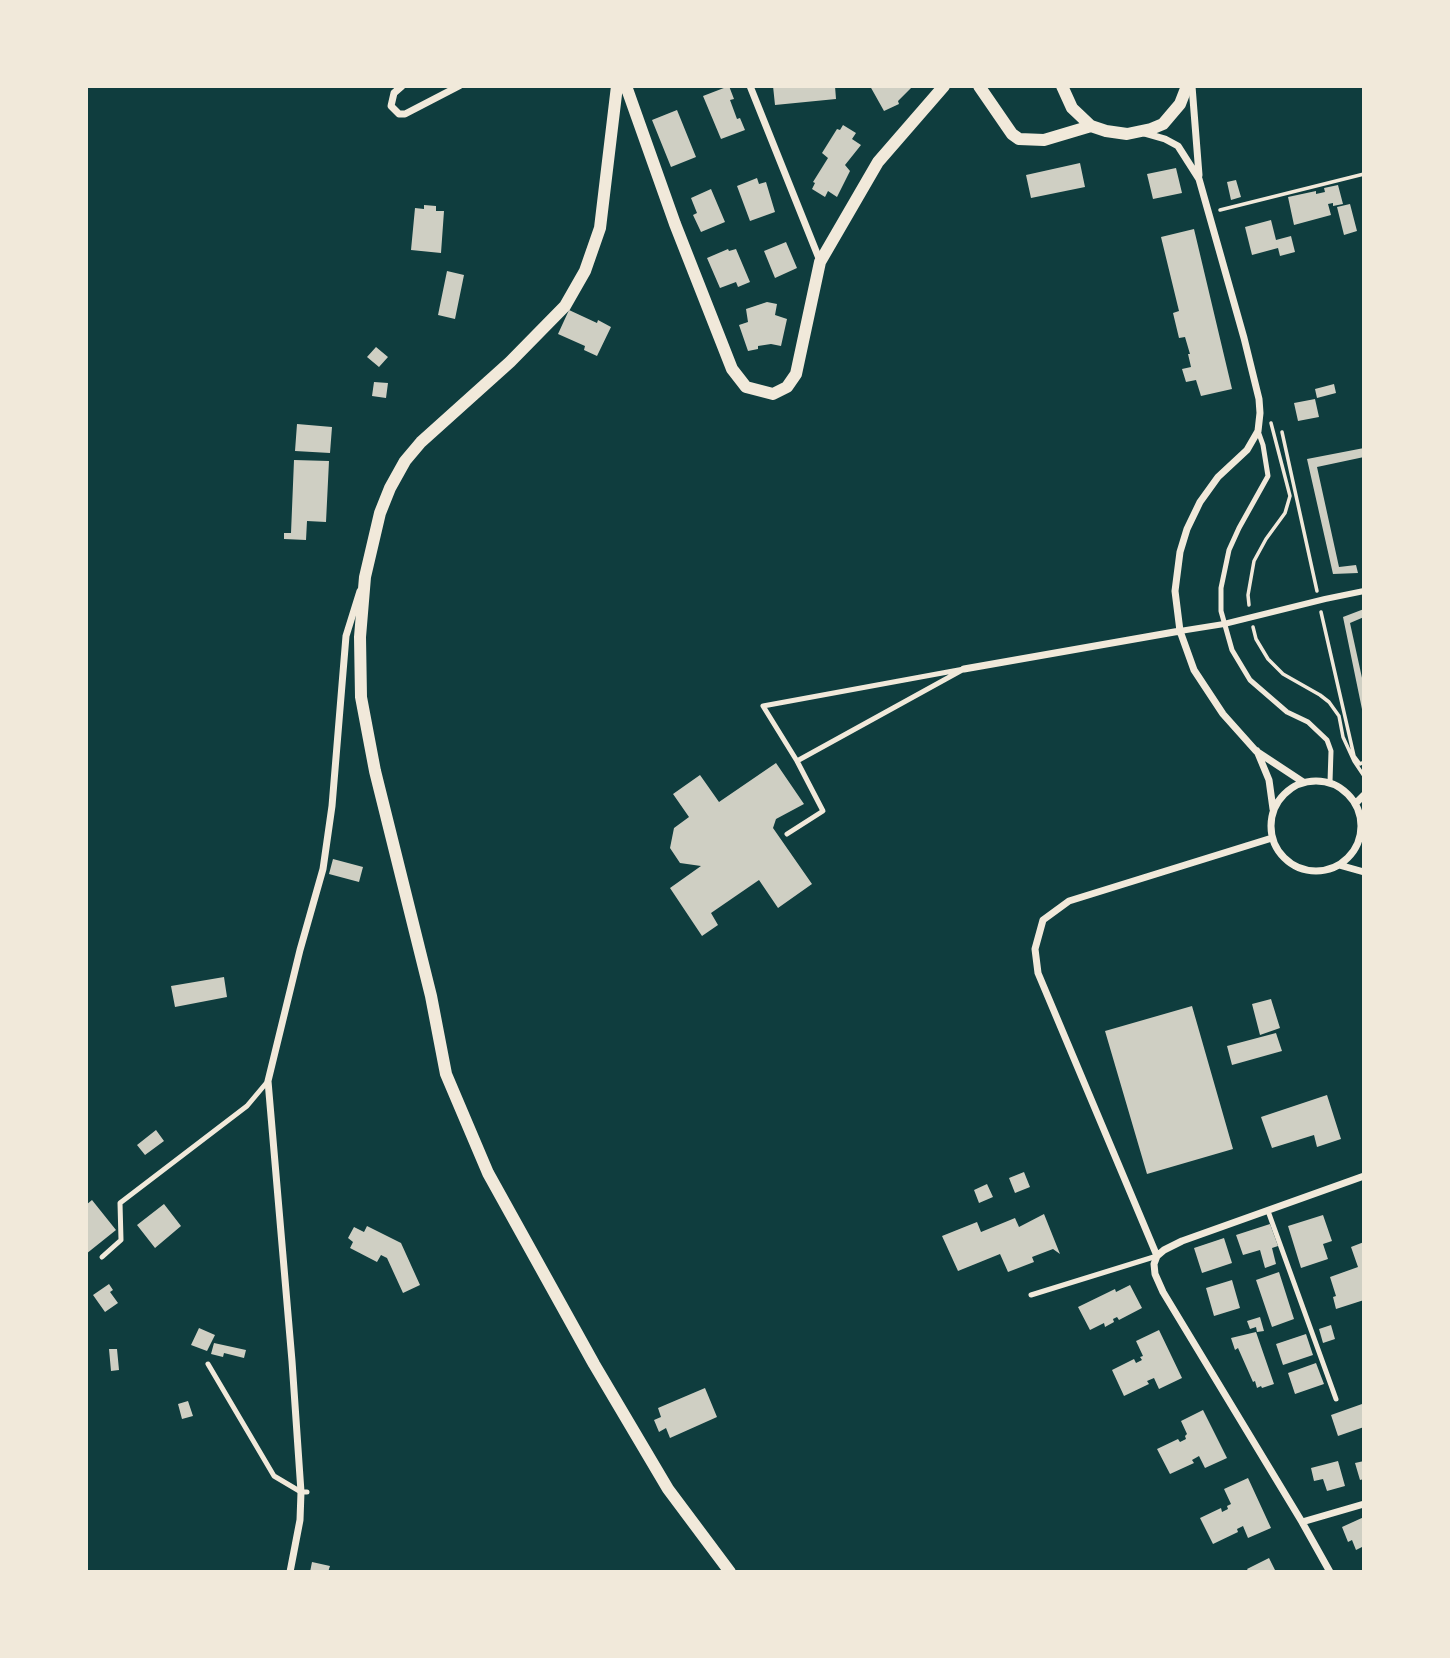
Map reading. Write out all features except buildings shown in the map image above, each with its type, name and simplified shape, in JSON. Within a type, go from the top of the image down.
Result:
[{"type":"street","points":[[402,86],[394,93],[391,106],[399,114],[405,114],[459,86]]},
{"type":"street","points":[[290,1572],[304,1492],[268,1081],[323,869],[332,806],[346,636],[365,577],[380,513],[405,461],[421,442],[500,371],[565,306],[585,271],[600,228],[617,86]]},
{"type":"street","points":[[626,86],[675,225],[732,369],[746,387],[773,394],[783,390],[793,380],[820,262],[878,162],[944,86]]},
{"type":"street","points":[[750,86],[820,262]]},
{"type":"street","points":[[979,86],[1012,134],[1019,139],[1044,140],[1091,126]]},
{"type":"street","points":[[1062,86],[1072,107],[1091,126],[1127,134],[1163,124],[1180,104],[1189,86]]},
{"type":"street","points":[[1189,86],[1199,179],[1259,399],[1260,413],[1258,431],[1247,450],[1212,485],[1187,529],[1180,551],[1175,591],[1180,631],[1194,670],[1223,714],[1256,751],[1303,782]]},
{"type":"street","points":[[1140,132],[1178,146],[1199,179]]},
{"type":"street","points":[[365,577],[360,637],[361,697],[375,771],[431,996],[446,1074],[488,1173],[594,1364],[668,1489],[730,1572]]},
{"type":"street","points":[[964,669],[1224,624],[1364,591]]},
{"type":"street","points":[[1256,751],[1269,780],[1273,809]]},
{"type":"street","points":[[1316,780],[1330,782],[1340,787],[1356,803],[1363,836],[1339,865],[1312,872],[1287,861],[1278,851],[1270,824],[1273,809],[1280,797],[1290,788],[1316,780]]},
{"type":"street","points":[[1356,803],[1364,794]]},
{"type":"street","points":[[1157,1256],[1038,973],[1035,949],[1043,920],[1069,901],[1272,838]]},
{"type":"street","points":[[1339,865],[1364,872]]},
{"type":"street","points":[[1330,1572],[1163,1292],[1154,1274],[1154,1264],[1157,1256],[1182,1241],[1364,1176]]},
{"type":"street","points":[[1302,1522],[1364,1504]]},
{"type":"lane","points":[[1258,431],[1268,476],[1229,550],[1221,588],[1221,611],[1232,650],[1250,680],[1287,712],[1308,722],[1327,740],[1331,751],[1330,782]]},
{"type":"lane","points":[[797,761],[964,669]]},
{"type":"lane","points":[[787,834],[823,811],[797,761],[763,706],[964,669]]},
{"type":"lane","points":[[102,1257],[121,1240],[120,1203],[247,1106],[268,1081]]},
{"type":"lane","points":[[1268,1211],[1336,1399]]},
{"type":"lane","points":[[1031,1295],[1157,1256]]},
{"type":"lane","points":[[208,1364],[274,1476],[304,1492]]},
{"type":"path","points":[[1217,211],[1364,174]]}]
